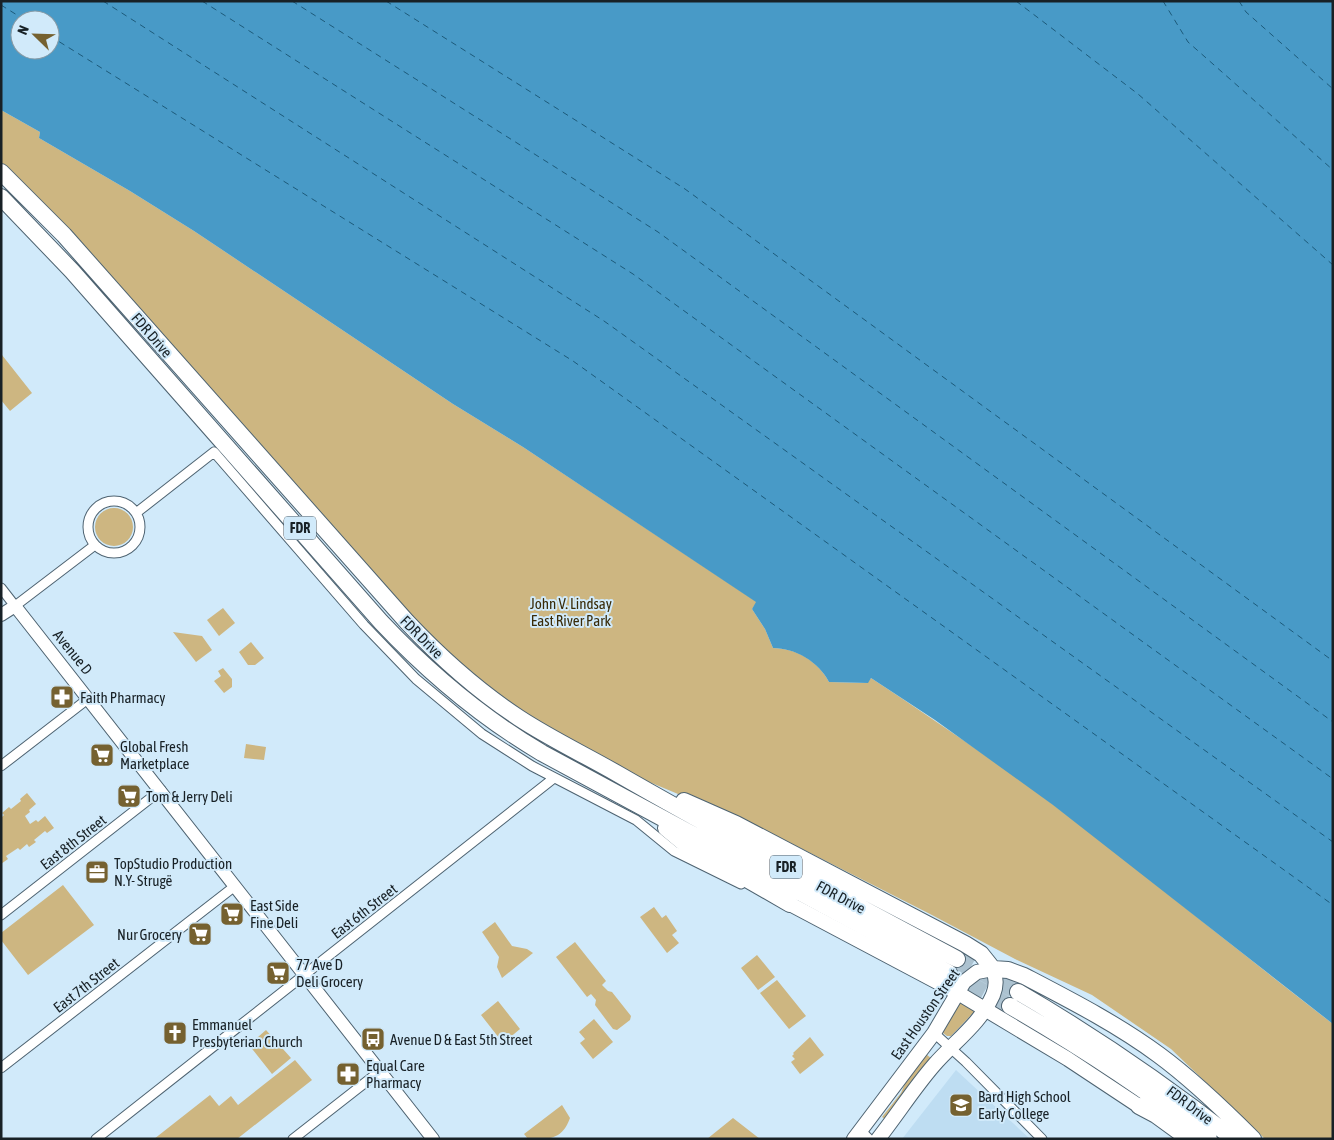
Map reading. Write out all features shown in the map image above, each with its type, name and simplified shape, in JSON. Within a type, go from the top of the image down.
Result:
[{"type":"highway","name":"FDR Drive","points":[[1,172],[70,242],[420,636],[460,673],[505,708],[550,737],[617,773],[953,966],[642,807],[526,743],[474,708],[414,656],[381,622],[72,271],[1,197]]},
{"type":"highway","points":[[617,773],[719,816],[841,878],[972,948],[981,954],[993,969],[1008,970],[1024,976],[1128,1034],[1192,1082],[1253,1139]]},
{"type":"highway","points":[[642,807],[684,843],[790,904]]},
{"type":"highway","name":"FDR Drive","points":[[1209,1139],[1161,1102],[1014,999],[1062,1018],[1132,1064],[1234,1139]]},
{"type":"highway","points":[[1139,1106],[1156,1115],[1189,1139]]},
{"type":"main road","name":"FDR Drive","points":[[790,904],[958,993],[1068,1059],[1139,1106]]},
{"type":"main road","name":"East Houston Street","points":[[861,1136],[934,1033],[964,982],[972,974],[982,970],[993,969]]},
{"type":"main road","points":[[878,1139],[934,1066],[985,1010],[996,988],[993,969]]},
{"type":"street","name":"FDR Drive","points":[[136,513],[214,452],[364,625],[416,678],[482,734],[532,766],[636,820],[674,850],[743,885],[790,904]]},
{"type":"street","points":[[108,502],[123,502],[136,513],[140,526],[139,535],[131,547],[123,552],[115,553],[107,552],[95,545],[90,536],[88,525],[96,508],[108,502]]},
{"type":"street","points":[[1,615],[95,545]]},
{"type":"street","name":"Avenue D","points":[[1,588],[433,1139]]},
{"type":"street","points":[[1,766],[89,698]]},
{"type":"street","name":"East 6th Street","points":[[96,1139],[554,778]]},
{"type":"street","name":"East 8th Street","points":[[1,915],[161,790]]},
{"type":"street","name":"East 7th Street","points":[[1,1068],[235,886]]},
{"type":"street","points":[[934,1033],[1042,1139]]},
{"type":"street","points":[[293,1139],[380,1071]]},
{"type":"street","name":"FDR Drive","points":[[1139,1106],[1175,1139]]},
{"type":"shaded area","name":"Bard High School Early College","points":[[956,1070],[1030,1139],[902,1139]]},
{"type":"green space","name":"John V. Lindsay East River Park","points":[[1,110],[40,132],[39,138],[194,231],[453,404],[523,447],[757,602],[752,609],[765,629],[773,648],[790,650],[813,662],[829,682],[867,683],[871,678],[987,757],[1090,833],[1333,1024],[1333,1139],[1265,1139],[1171,1049],[1092,995],[1015,959],[767,831],[642,779],[513,707],[465,670],[419,625],[86,248],[1,162]]},
{"type":"green space","points":[[2,355],[32,393],[10,411],[1,400]]},
{"type":"green space","points":[[114,508],[127,514],[133,527],[127,540],[114,546],[101,540],[95,527],[101,514]]},
{"type":"green space","points":[[223,608],[235,623],[219,636],[207,620]]},
{"type":"green space","points":[[173,632],[202,636],[212,650],[196,662]]},
{"type":"green space","points":[[251,642],[264,658],[255,665],[248,665],[239,652]]},
{"type":"green space","points":[[223,668],[232,679],[232,687],[224,693],[214,681],[221,676],[218,671]]},
{"type":"green space","points":[[246,744],[266,747],[264,760],[244,758]]},
{"type":"green space","points":[[27,793],[36,804],[25,816],[30,824],[36,820],[38,822],[45,816],[54,828],[47,833],[45,831],[29,847],[27,844],[20,850],[18,848],[6,856],[8,859],[1,864],[1,818],[4,815],[2,813],[21,801],[20,799]]},
{"type":"green space","points":[[63,885],[94,925],[28,975],[1,940],[1,933]]},
{"type":"green space","points":[[654,907],[662,918],[666,915],[677,931],[672,935],[679,943],[667,953],[640,917]]},
{"type":"green space","points":[[495,922],[512,946],[527,949],[533,953],[502,978],[497,967],[499,957],[482,932]]},
{"type":"green space","points":[[575,942],[606,981],[602,985],[612,992],[631,1016],[630,1020],[617,1030],[613,1029],[595,1005],[596,1000],[591,994],[587,997],[556,957]]},
{"type":"green space","points":[[757,955],[775,977],[758,990],[741,968]]},
{"type":"green space","points":[[777,980],[806,1016],[789,1029],[760,993]]},
{"type":"green space","points":[[498,1001],[520,1029],[503,1043],[481,1015]]},
{"type":"green space","points":[[958,1002],[974,1009],[974,1012],[951,1036],[947,1036],[943,1033],[943,1030]]},
{"type":"green space","points":[[594,1019],[613,1042],[593,1059],[580,1043],[585,1039],[579,1032]]},
{"type":"green space","points":[[266,1030],[291,1058],[272,1074],[249,1045]]},
{"type":"green space","points":[[810,1037],[824,1055],[800,1074],[791,1062],[795,1059],[792,1056]]},
{"type":"green space","points":[[926,1054],[932,1059],[885,1119],[882,1117],[901,1093],[908,1076]]},
{"type":"green space","points":[[295,1060],[312,1080],[237,1139],[154,1139],[210,1095],[219,1106],[231,1096],[238,1105]]},
{"type":"green space","points":[[562,1105],[570,1118],[563,1131],[554,1137],[528,1139],[524,1134]]},
{"type":"green space","points":[[733,1118],[760,1139],[707,1139]]},
{"type":"water","points":[[1,1],[1333,1],[1333,1024],[1053,805],[935,720],[871,678],[868,683],[829,682],[813,662],[790,650],[773,648],[765,629],[752,609],[756,602],[523,447],[453,404],[194,231],[39,138],[40,132],[1,110]]},
{"type":"ferry route","points":[[103,1],[604,321],[1333,842]]},
{"type":"ferry route","points":[[202,1],[633,274],[1333,779]]},
{"type":"ferry route","points":[[292,1],[658,232],[1333,722]]},
{"type":"ferry route","points":[[386,1],[685,189],[1333,661]]},
{"type":"ferry route","points":[[1016,1],[1138,94],[1333,265]]},
{"type":"ferry route","points":[[1163,1],[1188,42],[1333,170]]},
{"type":"ferry route","points":[[1239,1],[1246,12],[1333,89]]},
{"type":"ferry route","points":[[1,5],[10,11]]},
{"type":"ferry route","points":[[60,42],[573,361],[1333,905]]},
{"type":"tunnel","points":[[957,959],[1018,992]]},
{"type":"tunnel","points":[[949,973],[1010,1006]]},
{"type":"place","name":"Faith Pharmacy","points":[[62,697]]},
{"type":"place","name":"Global Fresh Marketplace","points":[[102,755]]},
{"type":"place","name":"Tom & Jerry Deli","points":[[129,796]]},
{"type":"place","name":"TopStudio Production N.Y- Strugë","points":[[97,872]]},
{"type":"place","name":"East Side Fine Deli","points":[[232,914]]},
{"type":"place","name":"Nur Grocery","points":[[200,934]]},
{"type":"place","name":"77 Ave D Deli Grocery","points":[[278,973]]},
{"type":"place","name":"Emmanuel Presbyterian Church","points":[[175,1033]]},
{"type":"place","name":"Avenue D & East 5th Street","points":[[373,1039]]},
{"type":"place","name":"Equal Care Pharmacy","points":[[348,1074]]},
{"type":"place","name":"Bard High School Early College","points":[[961,1105]]}]
